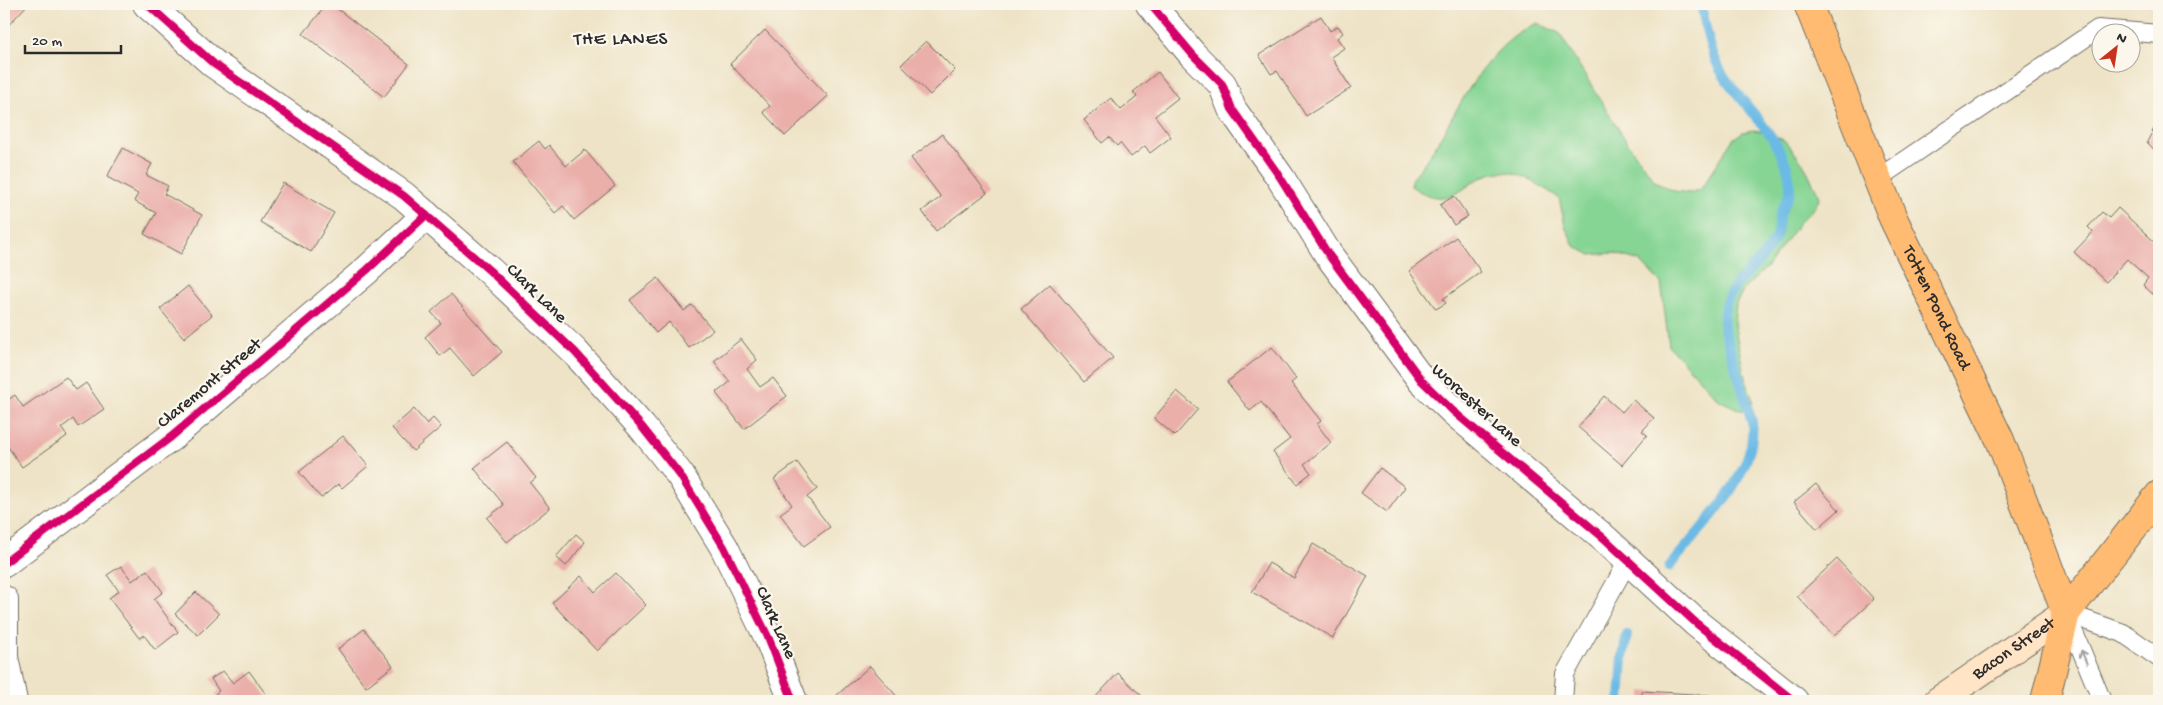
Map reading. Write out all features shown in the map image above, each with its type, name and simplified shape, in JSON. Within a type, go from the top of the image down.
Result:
[{"type":"main road","name":"Totten Pond Road","points":[[1808,4],[1877,179],[1919,274],[1984,404],[2066,612]]},
{"type":"main road","points":[[2045,701],[2066,612],[2159,495]]},
{"type":"main road","name":"Bacon Street","points":[[1938,701],[2066,612]]},
{"type":"street","name":"Clark Lane","points":[[147,4],[214,64],[404,196],[490,270],[575,352],[642,427],[680,475],[728,555],[769,638],[789,699]]},
{"type":"street","name":"Worcester Lane","points":[[1150,4],[1193,55],[1222,84],[1232,109],[1280,177],[1328,254],[1422,381],[1442,401],[1544,486],[1628,560],[1696,623],[1794,701]]},
{"type":"street","name":"Claremont Street","points":[[4,563],[171,437],[367,270],[426,216]]},
{"type":"street","points":[[4,600],[4,657],[13,701]]},
{"type":"lane","points":[[1877,179],[2098,30],[2159,34]]},
{"type":"lane","points":[[1563,701],[1565,674],[1628,560]]},
{"type":"lane","points":[[2066,612],[2123,633],[2159,658]]},
{"type":"lane","points":[[2066,612],[2102,701]]},
{"type":"green space","points":[[1537,23],[1559,33],[1626,141],[1655,181],[1674,191],[1689,193],[1701,189],[1733,139],[1743,132],[1753,130],[1767,132],[1785,141],[1803,163],[1820,197],[1815,207],[1798,224],[1767,267],[1745,288],[1736,304],[1734,323],[1744,374],[1753,401],[1750,411],[1740,410],[1719,400],[1669,346],[1661,283],[1640,261],[1613,253],[1591,255],[1574,246],[1565,226],[1559,198],[1541,186],[1514,173],[1507,172],[1493,173],[1452,195],[1440,197],[1427,195],[1411,186],[1411,180],[1426,160],[1480,72],[1496,53],[1515,36]]},
{"type":"building","points":[[4,4],[28,4],[4,30]]},
{"type":"building","points":[[327,4],[331,4],[409,64],[384,97],[303,34]]},
{"type":"building","points":[[1321,16],[1330,31],[1338,26],[1343,33],[1337,38],[1344,48],[1331,57],[1351,88],[1306,116],[1277,71],[1271,74],[1259,55]]},
{"type":"building","points":[[765,30],[828,96],[785,136],[763,112],[770,106],[730,64]]},
{"type":"building","points":[[926,41],[955,70],[930,95],[901,65]]},
{"type":"building","points":[[1158,72],[1178,98],[1155,116],[1171,137],[1150,153],[1145,146],[1131,157],[1120,143],[1117,146],[1109,137],[1102,143],[1084,120],[1111,98],[1121,110],[1137,97],[1133,92]]},
{"type":"building","points":[[2159,119],[2159,155],[2147,142]]},
{"type":"building","points":[[942,134],[987,193],[936,231],[922,211],[941,197],[911,158]]},
{"type":"building","points":[[539,141],[545,149],[549,145],[566,166],[585,150],[615,186],[574,220],[563,206],[555,213],[513,162]]},
{"type":"building","points":[[123,148],[152,164],[146,175],[168,186],[164,194],[202,215],[181,254],[144,234],[156,213],[134,201],[138,194],[107,177]]},
{"type":"building","points":[[283,183],[334,213],[311,252],[260,222]]},
{"type":"building","points":[[1454,196],[1468,216],[1454,225],[1440,205]]},
{"type":"building","points":[[2118,208],[2159,246],[2159,300],[2143,285],[2148,278],[2127,259],[2106,282],[2074,252],[2093,232],[2088,227],[2102,212],[2109,218]]},
{"type":"building","points":[[1456,237],[1481,272],[1443,299],[1446,303],[1436,309],[1409,271]]},
{"type":"building","points":[[658,278],[684,311],[692,305],[713,330],[689,348],[669,322],[656,333],[630,300]]},
{"type":"building","points":[[1050,284],[1113,358],[1084,382],[1021,309]]},
{"type":"building","points":[[188,286],[212,315],[184,338],[160,309]]},
{"type":"building","points":[[451,294],[502,352],[474,376],[450,348],[440,356],[425,337],[441,323],[431,312]]},
{"type":"building","points":[[741,339],[757,360],[747,369],[760,387],[773,378],[787,396],[744,429],[716,393],[730,382],[714,361]]},
{"type":"building","points":[[1272,347],[1296,379],[1291,383],[1321,421],[1317,424],[1331,443],[1304,464],[1311,473],[1297,484],[1273,452],[1290,439],[1261,402],[1250,411],[1227,382]]},
{"type":"building","points":[[66,377],[76,390],[86,383],[104,409],[78,427],[73,419],[61,428],[67,436],[22,467],[4,441],[4,403],[15,395],[23,407]]},
{"type":"building","points":[[1177,391],[1198,409],[1175,436],[1154,418]]},
{"type":"building","points":[[1604,396],[1622,412],[1633,400],[1654,418],[1642,431],[1647,435],[1622,465],[1578,427]]},
{"type":"building","points":[[414,409],[427,424],[433,418],[441,427],[413,451],[392,428]]},
{"type":"building","points":[[343,436],[368,466],[342,488],[338,484],[321,498],[299,472]]},
{"type":"building","points":[[507,442],[536,478],[530,483],[550,508],[507,542],[487,518],[504,505],[474,468]]},
{"type":"building","points":[[797,462],[817,489],[807,497],[830,527],[804,546],[780,514],[792,505],[774,479]]},
{"type":"building","points":[[1380,468],[1405,487],[1387,512],[1361,493]]},
{"type":"building","points":[[1816,484],[1839,510],[1817,529],[1794,502]]},
{"type":"building","points":[[576,534],[585,542],[566,566],[556,557]]},
{"type":"building","points":[[1313,544],[1368,576],[1333,638],[1252,592],[1269,563],[1294,578]]},
{"type":"building","points":[[1837,559],[1874,599],[1834,636],[1797,596]]},
{"type":"building","points":[[121,566],[132,581],[147,570],[163,592],[154,599],[178,632],[155,650],[144,635],[139,638],[109,598],[119,591],[107,575]]},
{"type":"building","points":[[616,573],[646,605],[597,651],[552,603],[581,576],[595,592]]},
{"type":"building","points":[[196,592],[219,614],[198,635],[175,614]]},
{"type":"building","points":[[364,629],[393,666],[366,687],[338,649]]},
{"type":"building","points":[[870,666],[901,701],[842,701],[837,695]]},
{"type":"building","points":[[223,671],[233,683],[249,671],[271,701],[220,701],[215,694],[219,691],[211,679]]},
{"type":"building","points":[[1118,673],[1147,701],[1092,701]]},
{"type":"building","points":[[1642,691],[1710,695],[1710,701],[1642,701]]},
{"type":"waterway","points":[[1669,567],[1724,500],[1737,481],[1746,462],[1751,442],[1752,422],[1724,329],[1724,313],[1727,300],[1733,289],[1758,262],[1776,237],[1780,214],[1790,189],[1789,173],[1776,143],[1733,89],[1719,68],[1709,41],[1701,4]]},
{"type":"waterway","points":[[1620,701],[1623,656],[1627,635]]},
{"type":"cycle path","points":[[147,4],[214,64],[404,196],[490,271],[575,352],[642,427],[680,475],[724,547],[769,639],[793,701]]},
{"type":"cycle path","points":[[1150,4],[1193,55],[1222,84],[1232,109],[1280,177],[1328,254],[1422,381],[1453,411],[1606,540],[1696,623],[1794,701]]},
{"type":"cycle path","points":[[4,563],[171,437],[367,270],[426,215]]},
{"type":"district","name":"THE LANES","points":[[621,40]]}]
